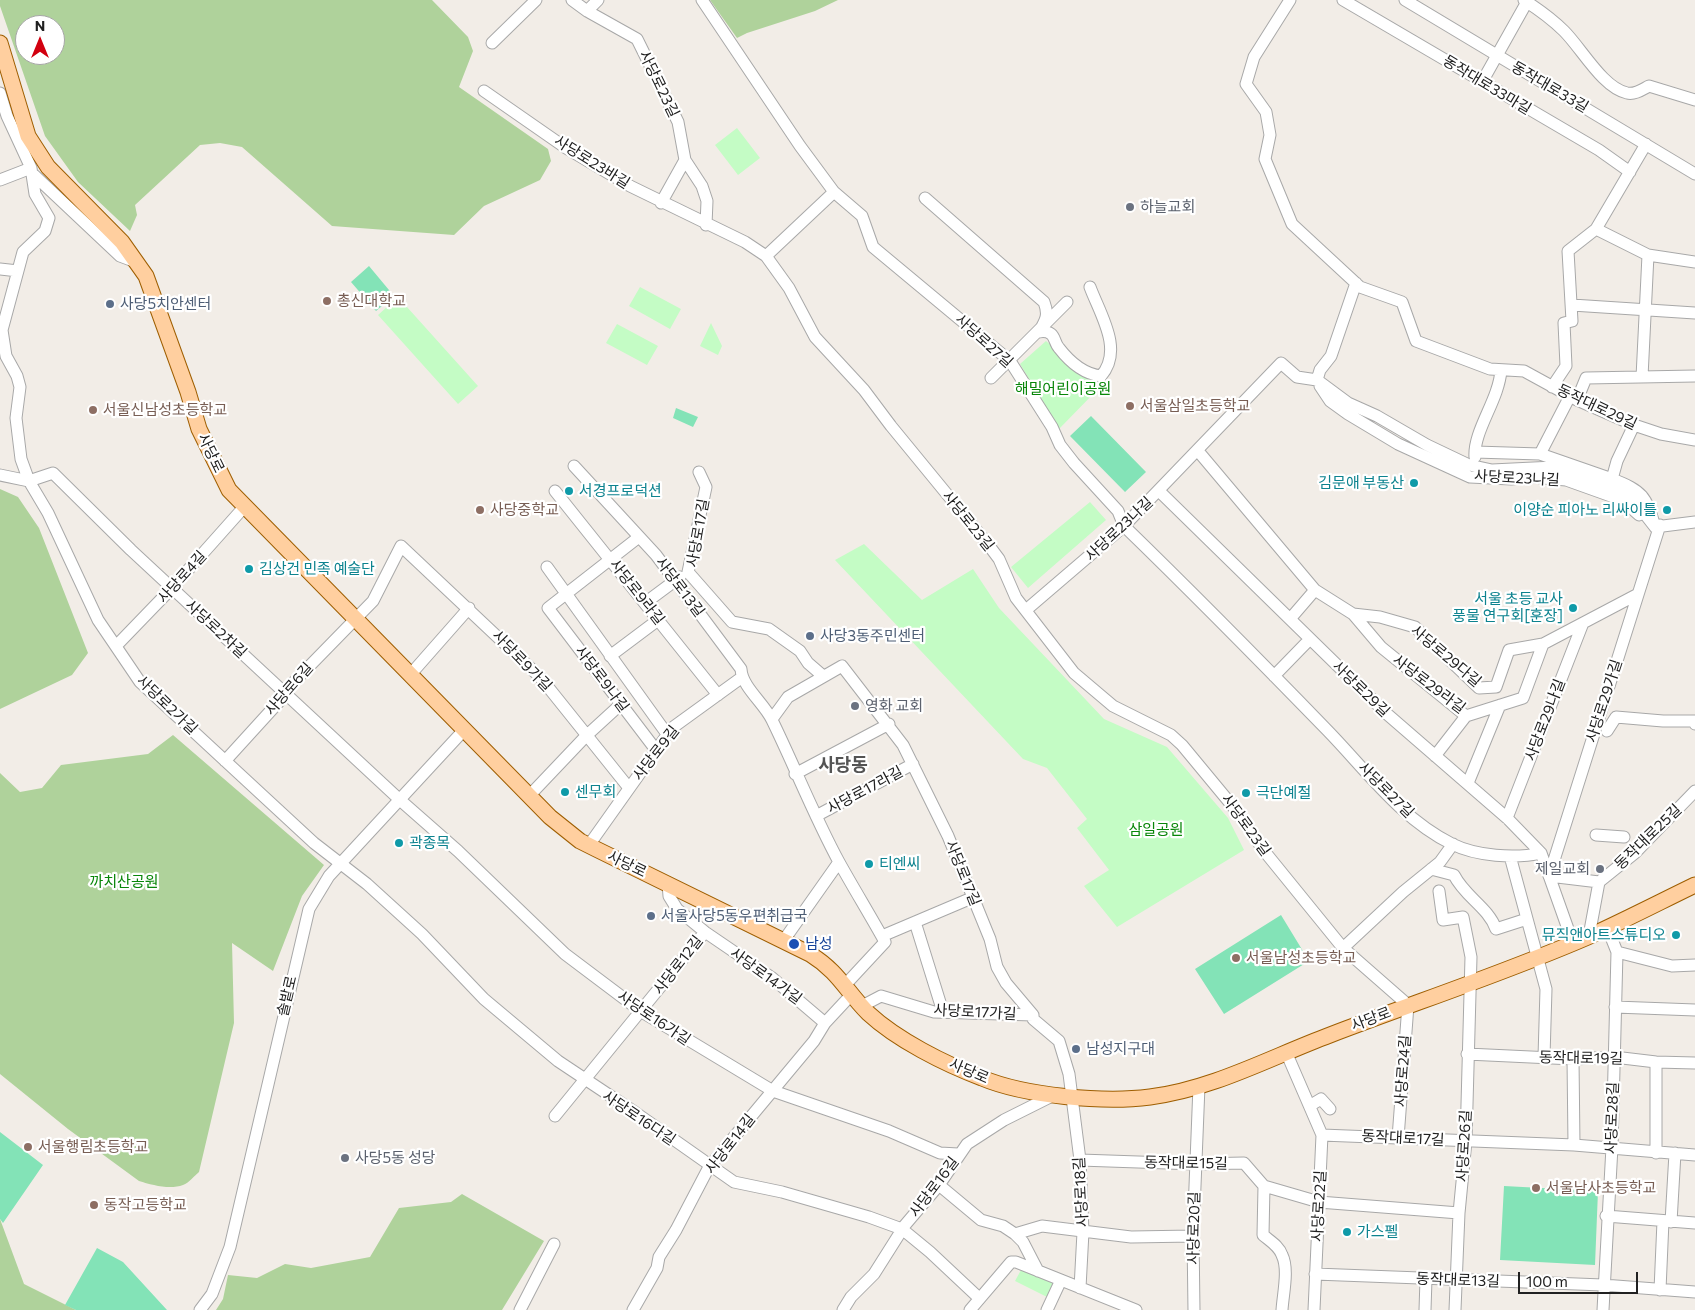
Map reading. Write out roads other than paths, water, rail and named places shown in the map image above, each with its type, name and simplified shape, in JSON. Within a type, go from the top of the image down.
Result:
[{"type":"main road","name":"사당로","points":[[0,43],[28,136],[48,167],[115,235],[146,276],[207,448],[229,490],[529,796],[565,830],[589,845],[784,940],[821,961],[849,989],[862,1006],[887,1028],[954,1066],[984,1079],[1013,1088],[1071,1096],[1151,1097],[1199,1086],[1573,943],[1695,885]]},
{"type":"street","points":[[492,43],[536,0]]},
{"type":"street","name":"사당로23길","points":[[579,4],[598,0]]},
{"type":"street","name":"사당로27길","points":[[702,0],[800,146],[834,192],[862,216],[873,247],[1010,361],[1052,427],[1060,445],[1118,511],[1124,526],[1212,611],[1362,765],[1399,808],[1453,844],[1478,851],[1510,856],[1528,856],[1541,853]]},
{"type":"street","name":"동작대로29길","points":[[1290,0],[1254,57],[1246,84],[1266,112],[1270,135],[1265,159],[1292,224],[1360,287],[1402,302],[1416,341],[1490,370],[1524,370],[1552,387],[1634,426],[1660,434],[1695,440]]},
{"type":"street","name":"동작대로33마길","points":[[1343,0],[1599,150],[1630,172]]},
{"type":"street","name":"동작대로33길","points":[[1405,0],[1695,174]]},
{"type":"street","points":[[1482,82],[1498,56],[1526,1],[1563,30],[1602,78],[1628,93],[1638,92],[1649,86],[1695,100]]},
{"type":"street","name":"사당로23길","points":[[579,4],[637,39],[678,122],[685,160],[695,173],[707,201],[706,225],[744,242],[766,256],[789,288],[815,337],[864,390],[890,426],[993,551],[1016,598],[1074,673],[1113,706],[1171,734],[1182,744],[1235,809],[1265,852],[1343,948],[1408,1005]]},
{"type":"street","name":"사당로23바길","points":[[484,91],[566,148],[661,204],[706,225]]},
{"type":"street","points":[[0,93],[7,116],[32,172],[120,256],[136,262]]},
{"type":"street","points":[[1552,387],[1566,366],[1564,323],[1572,321],[1568,251],[1596,229],[1646,144]]},
{"type":"street","points":[[661,204],[685,160]]},
{"type":"street","points":[[0,180],[32,172]]},
{"type":"street","name":"사당로2가길","points":[[32,172],[35,194],[49,218],[45,231],[23,252],[12,286],[2,339],[6,356],[17,376],[20,386],[16,418],[21,459],[29,481],[48,513],[98,620],[140,682],[314,843],[340,864]]},
{"type":"street","points":[[766,256],[834,192]]},
{"type":"street","points":[[925,198],[1044,302],[1048,312],[1047,320],[1039,332]]},
{"type":"street","points":[[1596,229],[1648,255],[1695,262]]},
{"type":"street","points":[[1642,377],[1648,255]]},
{"type":"street","points":[[0,268],[18,271]]},
{"type":"street","points":[[1317,380],[1320,370],[1332,356],[1356,283]]},
{"type":"street","points":[[1039,332],[1043,331],[1051,334],[1060,350],[1083,371],[1090,375],[1101,376],[1108,368],[1111,342],[1090,287]]},
{"type":"street","points":[[991,378],[1067,302]]},
{"type":"street","points":[[1572,305],[1695,313]]},
{"type":"street","name":"사당로23나길","points":[[1026,610],[1124,526],[1281,363],[1297,376],[1317,380],[1348,403],[1377,416],[1426,445],[1476,466],[1511,474],[1566,480],[1604,492],[1622,500],[1657,526]]},
{"type":"street","points":[[1476,466],[1474,445],[1496,396],[1502,370]]},
{"type":"street","points":[[1540,454],[1555,425],[1586,378],[1695,376]]},
{"type":"street","name":"사당로23나길","points":[[1317,380],[1330,402],[1398,444],[1470,477],[1511,474]]},
{"type":"street","points":[[1612,479],[1617,461],[1634,426]]},
{"type":"street","name":"사당로29다길","points":[[1198,451],[1315,590],[1352,614],[1380,617],[1415,627],[1479,688],[1496,687],[1509,650],[1542,644],[1638,594]]},
{"type":"street","points":[[1475,452],[1540,454],[1632,486],[1648,501],[1657,526],[1695,522]]},
{"type":"street","name":"사당로13길","points":[[574,466],[639,536],[675,580],[740,669],[741,678],[761,701],[772,719],[795,774],[839,862],[882,936]]},
{"type":"street","name":"사당로17길","points":[[699,472],[706,487],[688,572],[732,622],[769,629],[800,651],[808,663],[826,674],[842,666],[888,724],[913,764],[934,805],[974,897],[990,939],[997,967],[1006,983],[1033,1015],[1033,1019],[1059,1041],[1069,1074],[1071,1096]]},
{"type":"street","name":"사당로2차길","points":[[29,481],[53,473],[172,588],[400,800]]},
{"type":"street","points":[[0,475],[29,481]]},
{"type":"street","name":"사당로9라길","points":[[555,491],[718,695]]},
{"type":"street","name":"사당로29길","points":[[1159,491],[1387,714],[1507,818],[1541,853],[1573,943]]},
{"type":"street","name":"사당로4길","points":[[116,646],[172,588],[245,506]]},
{"type":"street","name":"사당로29가길","points":[[1549,876],[1638,594],[1657,526]]},
{"type":"street","points":[[566,595],[639,536]]},
{"type":"street","name":"사당로6길","points":[[225,761],[286,694],[289,687],[372,601],[401,546]]},
{"type":"street","name":"사당로9가길","points":[[401,546],[469,608],[540,677],[629,788]]},
{"type":"street","points":[[547,567],[668,734]]},
{"type":"street","points":[[645,602],[688,572]]},
{"type":"street","points":[[1290,619],[1315,590]]},
{"type":"street","name":"사당로9나길","points":[[566,595],[548,608],[656,750]]},
{"type":"street","points":[[410,675],[469,608]]},
{"type":"street","name":"사당로29라길","points":[[1352,614],[1381,647],[1466,716],[1523,698],[1542,644]]},
{"type":"street","points":[[610,656],[658,620]]},
{"type":"street","name":"사당로29나길","points":[[1507,818],[1583,623]]},
{"type":"street","points":[[1274,676],[1310,639]]},
{"type":"street","points":[[772,719],[788,697],[826,674]]},
{"type":"street","name":"사당로9길","points":[[589,845],[672,728],[741,678]]},
{"type":"street","points":[[529,796],[586,736],[621,704]]},
{"type":"street","points":[[1468,783],[1500,705]]},
{"type":"street","points":[[1435,756],[1466,716]]},
{"type":"street","points":[[1607,731],[1616,717],[1663,722],[1695,722]]},
{"type":"street","points":[[795,774],[888,724]]},
{"type":"street","name":"솔밭로","points":[[200,1310],[212,1294],[230,1247],[304,926],[317,893],[340,864],[464,730]]},
{"type":"street","name":"사당로17라길","points":[[816,816],[913,764]]},
{"type":"street","name":"동작대로25길","points":[[1599,882],[1635,853],[1695,791]]},
{"type":"street","name":"사당로16가길","points":[[400,800],[458,851],[565,954],[642,1012],[773,1091],[889,1131],[940,1153],[958,1154]]},
{"type":"street","points":[[1596,835],[1624,837]]},
{"type":"street","points":[[1343,948],[1440,862],[1453,844]]},
{"type":"street","points":[[1510,856],[1546,989],[1544,1057]]},
{"type":"street","points":[[784,940],[839,862]]},
{"type":"street","name":"사당로16다길","points":[[340,864],[367,884],[422,934],[484,999],[558,1061],[584,1080],[636,1112],[710,1167],[734,1182],[782,1192],[869,1217],[902,1229],[930,1252],[979,1298]]},
{"type":"street","points":[[1430,869],[1454,875],[1460,887],[1492,916],[1496,929],[1527,919]]},
{"type":"street","points":[[1549,876],[1599,882],[1589,936]]},
{"type":"street","name":"사당로12길","points":[[554,1116],[642,1012],[705,932],[677,909],[669,896],[668,884]]},
{"type":"street","points":[[1439,891],[1443,920],[1463,916],[1471,957],[1470,982]]},
{"type":"street","points":[[849,989],[885,942],[882,936],[974,897]]},
{"type":"street","points":[[915,922],[943,1012]]},
{"type":"street","name":"사당로28길","points":[[1602,1310],[1606,1216],[1612,1148],[1617,952],[1608,927]]},
{"type":"street","name":"사당로14가길","points":[[705,932],[771,977],[825,1023]]},
{"type":"street","points":[[1617,952],[1672,966],[1695,965]]},
{"type":"street","name":"사당로26길","points":[[1455,1310],[1459,1213],[1466,1141],[1470,982]]},
{"type":"street","name":"사당로14길","points":[[634,1310],[657,1268],[660,1257],[710,1167],[814,1041],[849,989]]},
{"type":"street","name":"사당로17가길","points":[[862,1006],[881,996],[934,1012],[1033,1015]]},
{"type":"street","name":"사당로24길","points":[[1398,1138],[1408,1005]]},
{"type":"street","points":[[1615,1007],[1695,1010]]},
{"type":"street","name":"사당로22길","points":[[1286,1052],[1311,1105],[1322,1135],[1314,1310]]},
{"type":"street","name":"동작대로19길","points":[[1467,1054],[1573,1059],[1614,1057],[1656,1062],[1695,1063]]},
{"type":"street","points":[[1573,1059],[1574,1145]]},
{"type":"street","points":[[1656,1062],[1656,1153]]},
{"type":"street","name":"사당로20길","points":[[1194,1310],[1194,1236],[1199,1086]]},
{"type":"street","name":"사당로16길","points":[[843,1310],[851,1297],[874,1274],[902,1229],[939,1185],[958,1154],[967,1144],[1004,1120],[1054,1094]]},
{"type":"street","name":"사당로18길","points":[[1071,1096],[1080,1160],[1083,1232],[1080,1288]]},
{"type":"street","points":[[1311,1105],[1321,1099],[1330,1109]]},
{"type":"street","name":"동작대로17길","points":[[1322,1135],[1574,1145],[1695,1155]]},
{"type":"street","points":[[1660,1290],[1675,1153]]},
{"type":"street","name":"동작대로15길","points":[[1080,1160],[1196,1164],[1244,1163],[1264,1186]]},
{"type":"street","points":[[939,1185],[981,1220],[1003,1226],[1016,1234],[1023,1242],[1038,1271]]},
{"type":"street","points":[[1282,1310],[1284,1263],[1282,1254],[1276,1245],[1263,1235],[1264,1186],[1319,1202],[1459,1213]]},
{"type":"street","points":[[1606,1216],[1695,1223]]},
{"type":"street","points":[[1016,1234],[1042,1226],[1130,1237],[1194,1236]]},
{"type":"street","points":[[520,1310],[554,1244]]},
{"type":"street","points":[[970,1310],[1011,1262],[1016,1262],[1136,1310]]},
{"type":"street","name":"동작대로13길","points":[[1315,1274],[1456,1281],[1603,1285],[1695,1292]]},
{"type":"street","points":[[1425,1310],[1426,1279]]},
{"type":"street","points":[[1047,1310],[1061,1280]]},
{"type":"place","name":"하늘교회","points":[[1130,207]]},
{"type":"place","name":"총신대학교","points":[[327,301]]},
{"type":"place","name":"사당5치안센터","points":[[110,304]]},
{"type":"place","name":"서울삼일초등학교","points":[[1130,406]]},
{"type":"place","name":"서울신남성초등학교","points":[[93,410]]},
{"type":"place","name":"김문애 부동산","points":[[1414,483]]},
{"type":"place","name":"서경프로덕션","points":[[569,491]]},
{"type":"place","name":"사당중학교","points":[[480,510]]},
{"type":"place","name":"이양순 피아노 리싸이틀","points":[[1667,510]]},
{"type":"place","name":"김상건 민족 예술단","points":[[249,569]]},
{"type":"place","name":"서울 초등 교사 풍물 연구회[훈장]","points":[[1573,608]]},
{"type":"place","name":"사당3동주민센터","points":[[810,636]]},
{"type":"place","name":"영화 교회","points":[[855,706]]},
{"type":"place","name":"센무회","points":[[565,792]]},
{"type":"place","name":"극단예절","points":[[1246,793]]},
{"type":"place","name":"곽종목","points":[[399,843]]},
{"type":"place","name":"티엔씨","points":[[869,864]]},
{"type":"place","name":"제일교회","points":[[1600,869]]},
{"type":"place","name":"서울사당5동우편취급국","points":[[651,916]]},
{"type":"place","name":"뮤직앤아트스튜디오","points":[[1676,935]]},
{"type":"place","name":"남성","points":[[794,944]]},
{"type":"place","name":"서울남성초등학교","points":[[1236,958]]},
{"type":"place","name":"남성지구대","points":[[1076,1049]]},
{"type":"place","name":"서울행림초등학교","points":[[28,1147]]},
{"type":"place","name":"사당5동 성당","points":[[345,1158]]},
{"type":"place","name":"서울남사초등학교","points":[[1536,1188]]},
{"type":"place","name":"동작고등학교","points":[[94,1205]]},
{"type":"place","name":"가스펠","points":[[1347,1232]]},
{"type":"district","name":"사당동","points":[[843,765]]},
{"type":"park label","name":"해밀어린이공원","points":[[1063,389]]},
{"type":"park label","name":"삼일공원","points":[[1156,830]]},
{"type":"park label","name":"까치산공원","points":[[124,882]]}]
